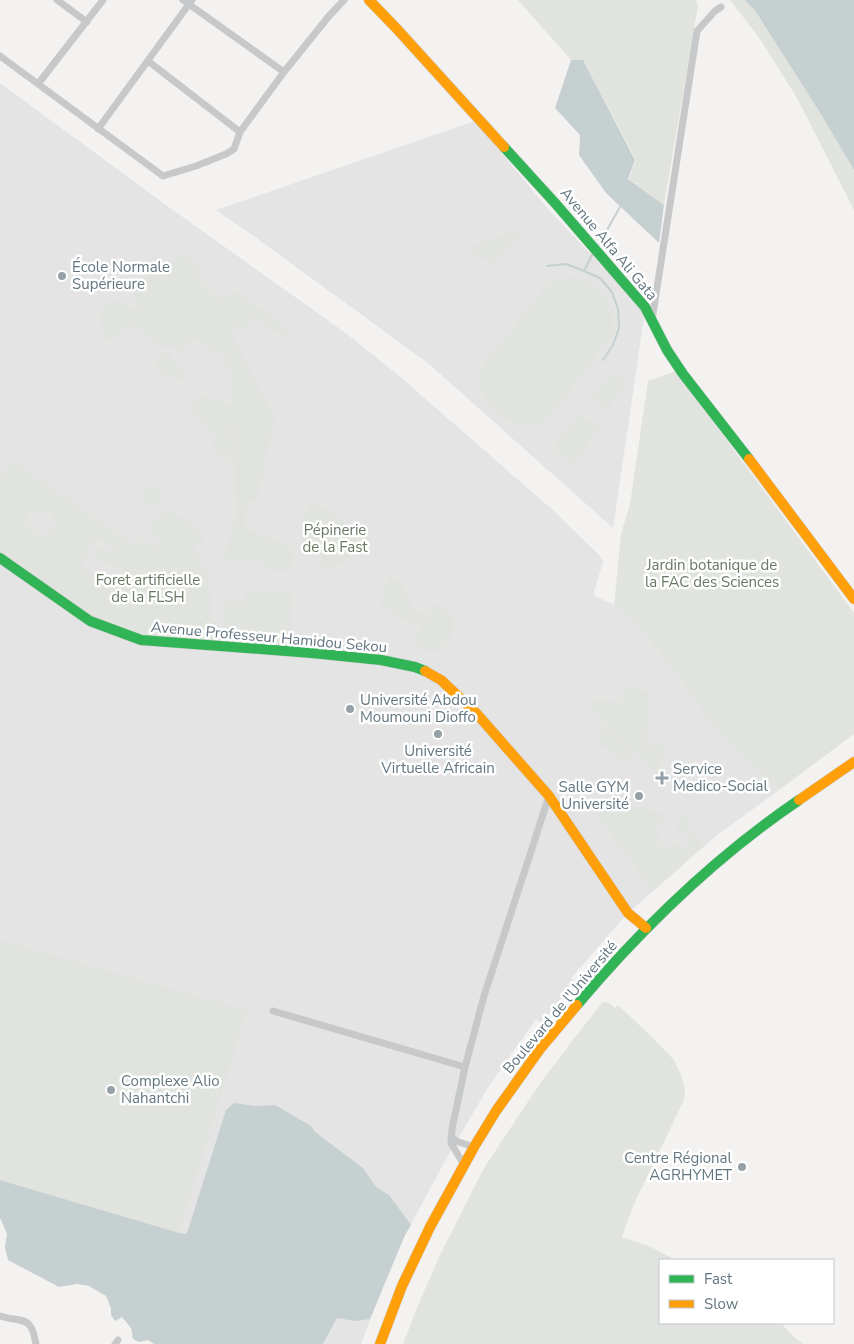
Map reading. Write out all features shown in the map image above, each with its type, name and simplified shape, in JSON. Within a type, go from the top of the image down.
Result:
[{"type":"street","points":[[57,0],[86,22]]},
{"type":"street","points":[[38,84],[103,0]]},
{"type":"street","points":[[0,56],[163,176],[196,166],[234,149],[240,132],[284,72],[344,0]]},
{"type":"street","name":"Avenue Alfa Ali Gata","points":[[369,0],[398,29],[555,203],[645,307],[683,374],[854,599]]},
{"type":"street","points":[[98,129],[148,61],[188,1],[284,72]]},
{"type":"street","points":[[652,320],[697,31],[715,10],[721,7]]},
{"type":"street","points":[[148,61],[240,132]]},
{"type":"street","name":"Avenue Professeur Hamidou Sekou","points":[[0,558],[90,621],[141,640],[381,660],[415,667],[432,674],[455,692],[477,714],[549,796],[628,913],[646,928]]},
{"type":"street","name":"Boulevard de l'Université","points":[[380,1344],[402,1286],[430,1227],[496,1111],[540,1049],[646,928],[708,870],[732,849],[794,803],[854,762]]},
{"type":"street","points":[[464,1165],[451,1143],[451,1136],[465,1067],[484,996],[549,796]]},
{"type":"street","points":[[274,1011],[465,1067]]},
{"type":"street","points":[[451,1136],[456,1141],[474,1147]]},
{"type":"street","points":[[0,1316],[27,1322],[33,1329],[36,1344]]},
{"type":"shaded area","points":[[745,0],[854,0],[854,170],[756,12]]},
{"type":"shaded area","points":[[571,60],[583,60],[635,160],[628,179],[664,205],[659,243],[606,193],[579,155],[580,135],[555,108]]},
{"type":"shaded area","name":"Université Abdou Moumouni Dioffo","points":[[0,83],[166,205],[347,334],[398,375],[554,511],[599,555],[603,562],[593,595],[614,605],[637,625],[742,755],[779,790],[716,836],[628,913],[571,978],[574,981],[542,1023],[536,1019],[489,1086],[450,1152],[405,1235],[361,1344],[210,1344],[53,1195],[0,1180]]},
{"type":"shaded area","points":[[475,121],[548,209],[645,311],[613,528],[429,364],[216,210]]},
{"type":"shaded area","points":[[234,1103],[255,1106],[275,1105],[312,1127],[315,1132],[363,1168],[376,1187],[389,1195],[411,1225],[405,1235],[370,1319],[355,1321],[337,1318],[323,1344],[154,1344],[148,1340],[139,1342],[133,1339],[131,1328],[122,1317],[115,1321],[111,1315],[111,1308],[106,1296],[89,1286],[77,1284],[59,1287],[8,1260],[5,1247],[7,1234],[0,1218],[0,1180],[186,1234],[226,1110]]},
{"type":"green space","points":[[518,0],[696,0],[698,6],[664,205],[629,179],[636,160],[583,60],[571,60]]},
{"type":"green space","points":[[730,0],[745,0],[756,12],[854,170],[854,210],[797,98],[760,39]]},
{"type":"green space","points":[[519,229],[521,232],[492,264],[473,253],[470,247]]},
{"type":"green space","points":[[183,250],[200,271],[197,278],[222,300],[235,290],[287,328],[285,339],[251,315],[248,326],[245,329],[238,326],[231,331],[255,382],[275,416],[257,500],[247,503],[245,528],[295,548],[292,568],[288,570],[274,571],[262,566],[260,562],[241,562],[223,559],[237,512],[235,502],[231,367],[222,362],[228,358],[191,338],[181,351],[177,351],[171,346],[163,348],[129,323],[114,342],[104,339],[99,310],[113,300],[139,311],[132,294],[157,255],[172,265]]},
{"type":"green space","points":[[563,278],[586,280],[604,294],[613,314],[612,337],[542,425],[518,425],[497,414],[487,402],[480,387],[478,372],[548,283]]},
{"type":"green space","points":[[165,351],[169,353],[193,389],[183,381],[153,370]]},
{"type":"green space","name":"Jardin botanique de la FAC des Sciences","points":[[676,371],[854,613],[854,734],[779,790],[723,738],[637,625],[614,605],[621,534],[630,504],[648,381]]},
{"type":"green space","points":[[612,372],[627,384],[607,409],[592,397]]},
{"type":"green space","points":[[199,394],[231,404],[232,422],[228,425],[232,431],[215,445],[232,434],[230,463],[212,447],[209,448],[216,440],[214,438],[218,434],[215,436],[205,428],[207,424],[189,408]]},
{"type":"green space","points":[[580,414],[600,429],[571,465],[552,449]]},
{"type":"green space","name":"Foret artificielle de la FLSH","points":[[12,461],[104,523],[134,546],[142,537],[156,547],[161,541],[152,533],[152,523],[164,513],[169,512],[187,521],[206,540],[194,547],[190,541],[209,578],[213,641],[144,635],[104,623],[0,552],[0,479]],"holes":[[[43,511],[50,513],[55,522],[52,531],[44,535],[36,533],[31,525],[27,527],[26,524],[29,520],[27,519],[28,514],[36,515]],[[94,538],[117,548],[114,554],[97,547],[93,557],[124,571],[119,584],[81,568]]]},
{"type":"green space","points":[[152,485],[159,488],[162,495],[159,502],[152,505],[145,502],[142,495],[145,488]]},
{"type":"green space","name":"Pépinerie de la Fast","points":[[309,505],[324,507],[353,529],[359,525],[368,533],[369,539],[344,562],[328,569],[318,562],[323,555],[316,547],[309,550],[301,545],[301,520]]},
{"type":"green space","points":[[388,577],[406,582],[402,595],[412,598],[409,608],[426,613],[420,624],[399,619],[390,610],[380,606]]},
{"type":"green space","points":[[245,590],[293,592],[289,648],[226,641],[221,602],[245,601]]},
{"type":"green space","points":[[434,604],[448,611],[455,623],[448,641],[434,653],[423,649],[413,638]]},
{"type":"green space","points":[[627,686],[650,692],[646,747],[639,756],[587,705],[598,698],[619,703]]},
{"type":"green space","points":[[603,724],[635,755],[623,763],[598,743]]},
{"type":"green space","points":[[667,744],[658,770],[652,772],[639,757],[649,746]]},
{"type":"green space","points":[[618,802],[665,814],[656,831],[660,835],[657,844],[670,848],[672,843],[687,847],[690,836],[678,832],[675,841],[673,841],[681,815],[687,817],[690,829],[705,845],[653,891],[597,816],[613,803]]},
{"type":"green space","name":"Complexe Alio Nahantchi","points":[[0,940],[247,1010],[179,1233],[0,1180]]},
{"type":"green space","points":[[602,1003],[609,1003],[615,1008],[618,1005],[674,1060],[682,1077],[685,1092],[684,1100],[633,1206],[622,1237],[649,1246],[674,1259],[659,1259],[659,1324],[782,1324],[794,1337],[804,1344],[403,1344],[441,1253],[484,1168],[539,1085]]},
{"type":"waterway","points":[[599,244],[620,207]]},
{"type":"waterway","points":[[584,271],[592,255]]},
{"type":"waterway","points":[[547,266],[566,264],[584,271],[600,278],[612,292],[618,309],[619,328],[613,345],[603,360]]},
{"type":"traffic: fast","points":[[504,147],[645,307],[667,350],[683,374],[749,459]]},
{"type":"traffic: fast","points":[[0,558],[90,621],[141,640],[381,660],[425,671]]},
{"type":"traffic: fast","points":[[577,1005],[627,949],[681,895],[738,845],[799,800]]},
{"type":"traffic: slow","points":[[369,0],[504,147]]},
{"type":"traffic: slow","points":[[749,459],[854,599]]},
{"type":"traffic: slow","points":[[425,671],[441,680],[477,714],[549,796],[628,913],[646,928]]},
{"type":"traffic: slow","points":[[799,800],[854,762]]},
{"type":"traffic: slow","points":[[380,1344],[402,1286],[430,1227],[474,1147],[496,1111],[540,1049],[577,1005]]},
{"type":"place","name":"École Normale Supérieure","points":[[62,276]]},
{"type":"place","name":"Université Abdou Moumouni Dioffo","points":[[350,709]]},
{"type":"place","name":"Université Virtuelle Africain","points":[[438,734]]},
{"type":"place","name":"Service Medico-Social","points":[[662,778]]},
{"type":"place","name":"Salle GYM Université","points":[[639,796]]},
{"type":"place","name":"Complexe Alio Nahantchi","points":[[111,1090]]},
{"type":"place","name":"Centre Régional AGRHYMET","points":[[742,1167]]}]
